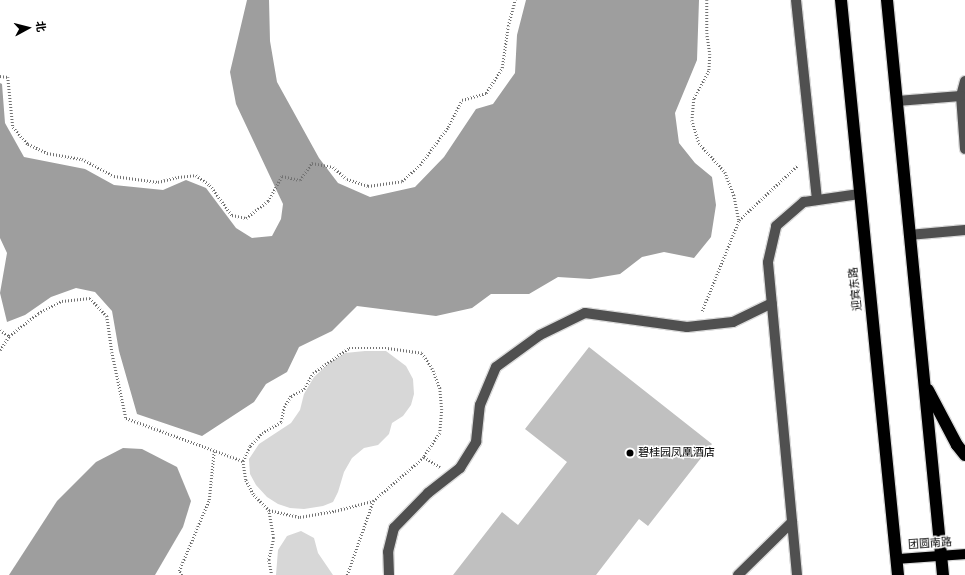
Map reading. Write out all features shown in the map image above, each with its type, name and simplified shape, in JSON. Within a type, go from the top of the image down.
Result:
[{"type":"highway","name":"迎宾东路","points":[[841,0],[859,194],[898,575]]},
{"type":"highway","points":[[887,0],[943,575]]},
{"type":"highway","points":[[924,384],[956,445],[965,455]]},
{"type":"main road","name":"团圆南路","points":[[897,558],[965,554]]},
{"type":"street","points":[[796,0],[817,200]]},
{"type":"street","points":[[965,81],[961,96],[965,150]]},
{"type":"street","points":[[897,101],[961,96]]},
{"type":"street","points":[[797,575],[768,262],[776,226],[804,202],[859,194]]},
{"type":"street","points":[[909,235],[965,230]]},
{"type":"street","points":[[389,575],[388,552],[394,528],[428,493],[460,468],[476,442],[480,405],[496,367],[540,335],[585,313],[687,327],[733,322],[772,303]]},
{"type":"street","points":[[738,575],[792,522]]},
{"type":"path","points":[[0,76],[8,77],[13,127],[28,144],[47,153],[82,159],[114,176],[158,182],[178,176],[196,175],[210,185],[232,215],[246,218],[268,201],[282,176],[300,180],[312,163],[333,167],[347,179],[368,186],[402,181],[420,165],[448,127],[462,100],[486,92],[502,68],[508,26],[515,0]]},
{"type":"path","points":[[707,0],[707,33],[710,54],[708,70],[694,99],[692,120],[699,143],[725,172],[734,195],[740,220]]},
{"type":"path","points":[[695,326],[740,220],[812,152]]},
{"type":"path","points":[[0,350],[9,336],[38,313],[62,301],[90,298],[107,316],[112,352],[126,418],[243,461]]},
{"type":"path","points":[[0,330],[9,336]]},
{"type":"path","points":[[269,510],[300,517],[335,511],[373,501],[424,457],[440,433],[442,409],[440,388],[432,368],[422,353],[388,348],[349,348],[313,373],[304,389],[291,396],[284,407],[281,422],[262,434],[250,446],[243,461],[246,480],[254,494],[269,510],[274,538],[269,560],[272,575]]},
{"type":"path","points":[[178,575],[209,500],[214,451]]},
{"type":"path","points":[[424,457],[451,474]]},
{"type":"path","points":[[347,575],[373,501]]},
{"type":"path","points":[[179,571],[182,575]]},
{"type":"shaded area","points":[[247,0],[269,0],[270,41],[277,82],[319,158],[338,183],[370,197],[415,187],[444,157],[476,109],[493,104],[515,73],[517,35],[526,0],[699,0],[697,60],[675,113],[679,143],[695,163],[712,177],[716,205],[711,237],[694,258],[664,252],[642,257],[620,274],[590,279],[558,277],[529,294],[491,294],[472,308],[436,316],[357,306],[332,331],[299,347],[287,372],[266,384],[254,402],[202,436],[137,414],[119,351],[112,311],[95,292],[76,288],[51,297],[25,315],[7,322],[0,293],[7,253],[0,238],[0,83],[2,84],[5,123],[24,157],[85,169],[114,185],[163,190],[186,180],[206,188],[236,228],[252,238],[272,236],[281,219],[283,204],[236,104],[230,72]]},
{"type":"shaded area","points":[[386,351],[406,366],[413,379],[414,394],[411,405],[403,416],[392,423],[389,434],[378,445],[364,448],[352,458],[344,472],[338,492],[333,502],[323,506],[304,509],[290,508],[278,504],[267,497],[256,485],[250,474],[249,459],[259,444],[291,423],[300,410],[304,394],[314,377],[328,364],[345,353]]},
{"type":"shaded area","points":[[123,448],[142,449],[177,467],[191,501],[183,527],[155,575],[9,575],[57,501],[96,462]]},
{"type":"shaded area","points":[[301,531],[314,538],[318,553],[333,575],[276,575],[278,550],[287,536]]},
{"type":"building","name":"碧桂园凤凰酒店","points":[[589,347],[712,444],[648,526],[639,519],[596,575],[453,575],[502,512],[518,525],[567,462],[525,429]]},
{"type":"place","name":"碧桂园凤凰酒店","points":[[630,453]]}]
